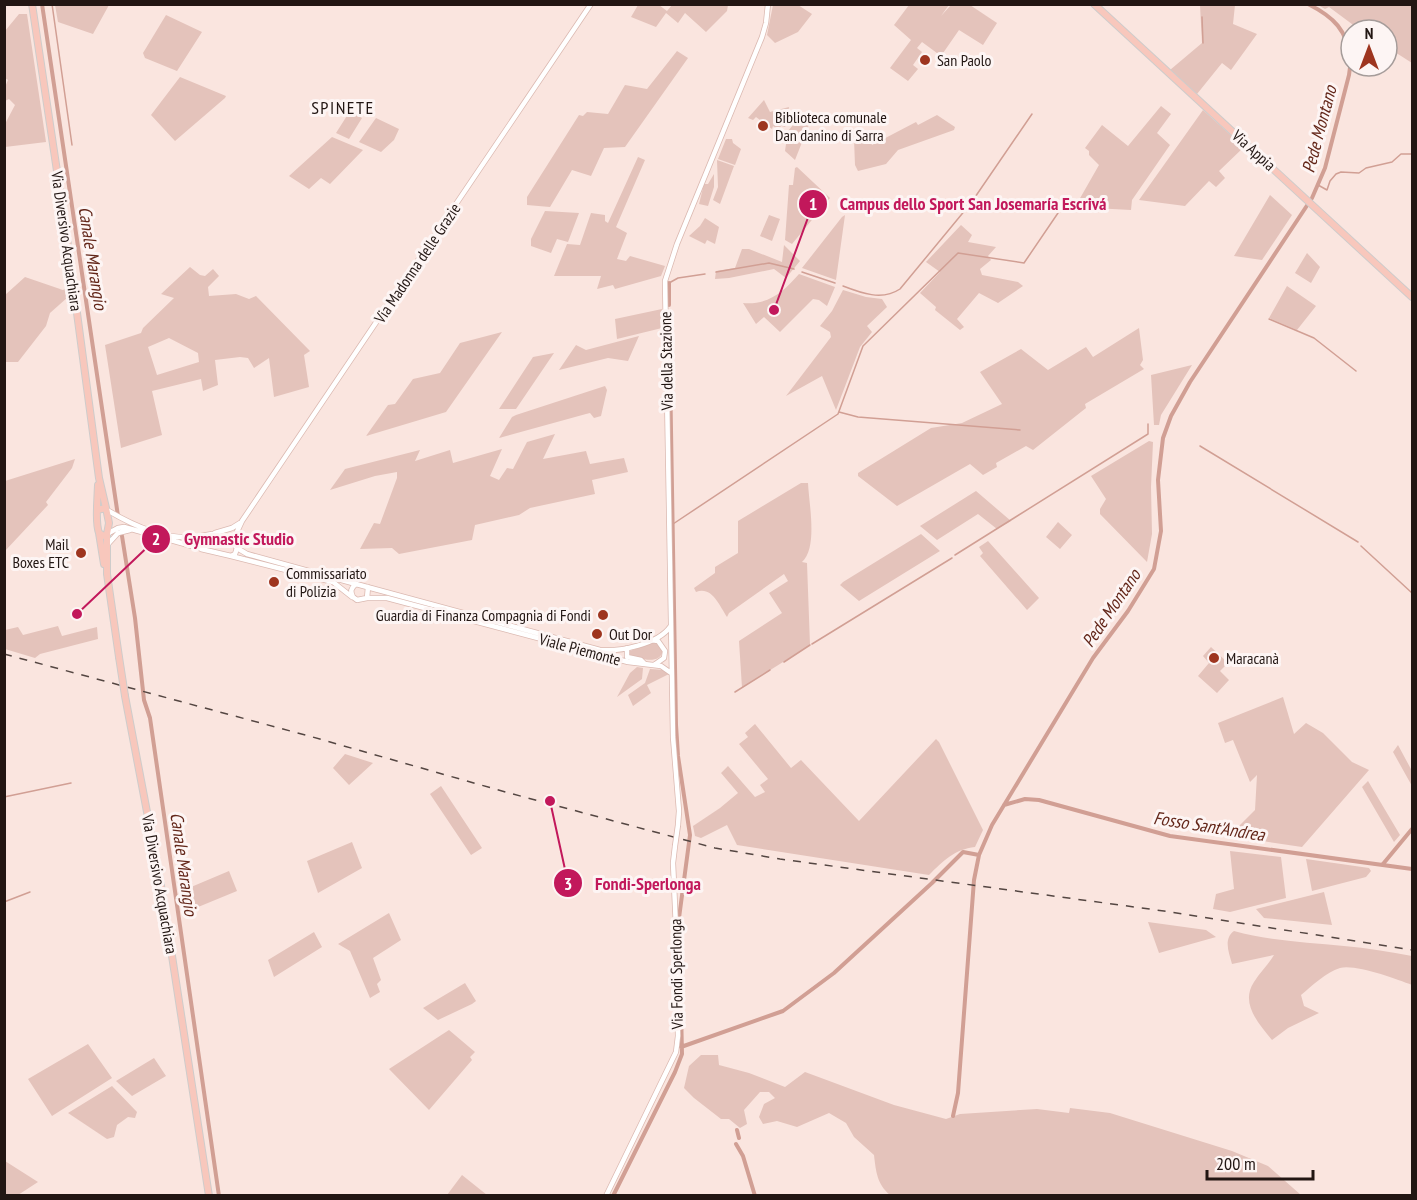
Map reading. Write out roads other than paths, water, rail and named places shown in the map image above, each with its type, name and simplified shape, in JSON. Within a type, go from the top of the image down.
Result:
[{"type":"main road","name":"Via Diversivo Acquachiara","points":[[32,4],[67,238],[99,478]]},
{"type":"main road","name":"Via Appia","points":[[1094,4],[1413,297]]},
{"type":"main road","points":[[99,478],[109,523],[107,573]]},
{"type":"main road","points":[[99,478],[97,510],[107,573]]},
{"type":"main road","points":[[97,510],[106,509]]},
{"type":"main road","points":[[99,533],[104,536],[107,534]]},
{"type":"main road","name":"Via Diversivo Acquachiara","points":[[107,573],[125,696],[162,891],[209,1196]]},
{"type":"street","name":"Via Madonna delle Grazie","points":[[236,546],[236,534],[242,521],[591,4]]},
{"type":"street","name":"Via della Stazione","points":[[673,736],[665,282],[677,244],[762,37],[768,4]]},
{"type":"street","points":[[106,509],[133,525],[177,537],[212,534],[232,528],[242,521]]},
{"type":"street","name":"Viale Piemonte","points":[[107,534],[118,528],[134,530],[333,582],[357,600],[387,597],[614,659],[661,666]]},
{"type":"street","points":[[107,547],[118,533],[134,530]]},
{"type":"street","name":"Viale Piemonte","points":[[212,534],[228,538],[247,554],[600,650],[615,651],[651,640],[667,631],[671,625]]},
{"type":"street","points":[[201,536],[197,543],[201,549]]},
{"type":"street","points":[[231,556],[235,554],[236,546]]},
{"type":"street","points":[[352,597],[351,591],[356,584]]},
{"type":"street","points":[[367,598],[368,587]]},
{"type":"street","points":[[660,634],[671,643]]},
{"type":"street","points":[[651,640],[658,641],[665,651],[663,658],[654,665]]},
{"type":"street","points":[[627,648],[627,657],[641,660],[645,664]]},
{"type":"street","points":[[672,661],[661,666],[672,674]]},
{"type":"street","name":"Via Fondi Sperlonga","points":[[606,1196],[676,1052],[678,1036],[673,863],[679,811],[673,736]]},
{"type":"waterway","name":"Canale Marangio","points":[[42,4],[118,516]]},
{"type":"waterway","points":[[52,4],[72,145]]},
{"type":"waterway","name":"Pede Montano","points":[[1308,4],[1325,14],[1339,28]]},
{"type":"waterway","points":[[1202,17],[1203,43]]},
{"type":"waterway","name":"Pede Montano","points":[[953,1116],[958,1093],[974,880],[979,855],[992,825],[1093,658],[1128,611],[1154,569],[1161,531],[1158,480],[1163,438],[1171,416],[1190,382],[1312,198],[1325,168],[1348,78]]},
{"type":"waterway","points":[[843,286],[879,295],[886,295],[900,289],[971,203],[1032,114]]},
{"type":"waterway","points":[[1318,185],[1327,190],[1336,174],[1359,173],[1366,168],[1392,162],[1401,154],[1412,154]]},
{"type":"waterway","points":[[673,524],[838,414],[863,346],[958,253],[1024,263],[1058,213]]},
{"type":"waterway","points":[[716,272],[769,263],[794,269]]},
{"type":"waterway","points":[[802,272],[835,283]]},
{"type":"waterway","points":[[669,283],[678,278],[705,274]]},
{"type":"waterway","points":[[669,283],[669,305]]},
{"type":"waterway","points":[[613,1196],[682,1054],[679,918],[690,835],[678,756],[676,725],[669,312]]},
{"type":"waterway","points":[[1269,319],[1314,338],[1356,371]]},
{"type":"waterway","points":[[839,412],[858,417],[1020,430]]},
{"type":"waterway","points":[[955,555],[1148,434],[1148,424]]},
{"type":"waterway","points":[[1200,446],[1358,542]]},
{"type":"waterway","name":"Canale Marangio","points":[[122,536],[135,618],[144,700],[150,718],[219,1196]]},
{"type":"waterway","points":[[1361,546],[1412,593]]},
{"type":"waterway","points":[[812,644],[952,558]]},
{"type":"waterway","points":[[784,662],[810,645]]},
{"type":"waterway","points":[[735,692],[770,670]]},
{"type":"waterway","points":[[4,797],[71,783]]},
{"type":"waterway","name":"Fosso Sant'Andrea","points":[[1004,805],[1025,799],[1039,800],[1170,836],[1412,869]]},
{"type":"waterway","points":[[1383,864],[1412,829]]},
{"type":"waterway","points":[[681,1047],[783,1011],[834,973],[963,852],[979,855]]},
{"type":"waterway","points":[[4,902],[30,892]]},
{"type":"waterway","points":[[737,1130],[739,1138]]},
{"type":"waterway","points":[[736,1144],[743,1156],[755,1196]]},
{"type":"railway","points":[[4,654],[715,848],[780,859],[1164,911],[1412,950]]},
{"type":"place","name":"San Paolo","points":[[925,60]]},
{"type":"place","name":"Biblioteca comunale Dan danino di Sarra","points":[[763,126]]},
{"type":"place","name":"Campus dello Sport San Josemaría Escrivá","points":[[774,310]]},
{"type":"place","name":"Mail Boxes ETC","points":[[81,553]]},
{"type":"place","name":"Commissariato di Polizia","points":[[274,582]]},
{"type":"place","name":"Gymnastic Studio","points":[[77,614]]},
{"type":"place","name":"Guardia di Finanza Compagnia di Fondi","points":[[603,615]]},
{"type":"place","name":"Out Dor","points":[[597,634]]},
{"type":"place","name":"Maracanà","points":[[1214,658]]},
{"type":"place","name":"Fondi-Sperlonga","points":[[550,801]]},
{"type":"district","name":"SPINETE","points":[[343,107]]}]
